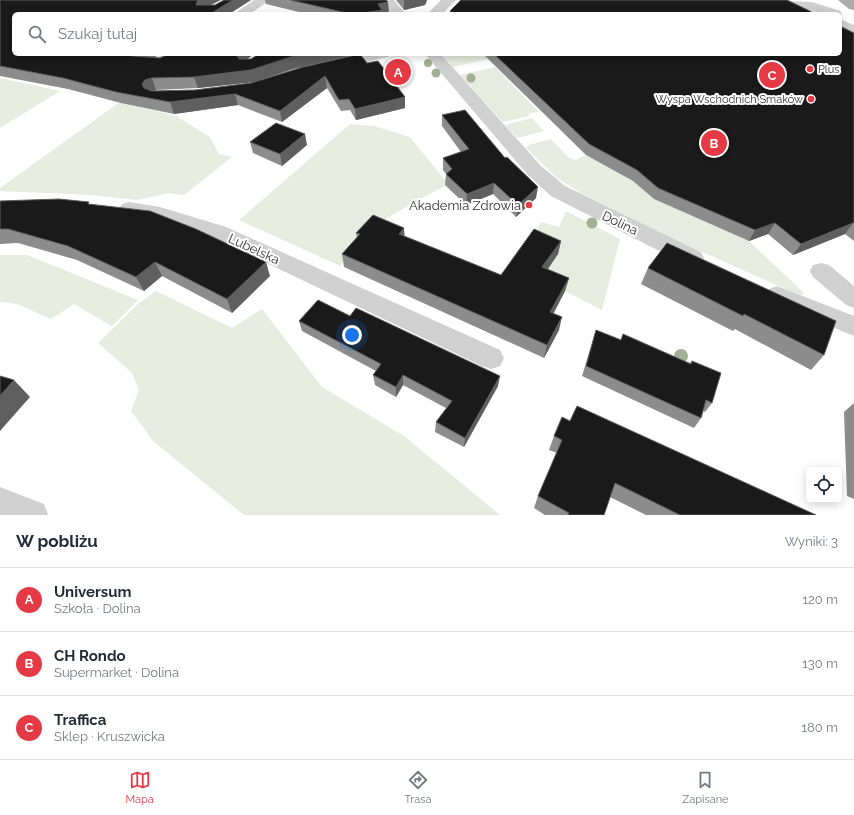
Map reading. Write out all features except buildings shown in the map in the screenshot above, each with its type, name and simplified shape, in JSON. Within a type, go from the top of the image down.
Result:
[{"type":"main road","points":[[845,0],[854,6]]},
{"type":"street","points":[[244,12],[263,0]]},
{"type":"street","points":[[388,0],[397,12]]},
{"type":"street","points":[[436,12],[449,0]]},
{"type":"street","points":[[789,3],[807,3],[830,12]]},
{"type":"street","points":[[807,3],[821,12]]},
{"type":"street","points":[[132,56],[127,59],[150,66],[164,62],[174,56]]},
{"type":"street","points":[[321,68],[373,56]]},
{"type":"street","name":"Dolina","points":[[435,56],[534,170],[558,191],[712,266]]},
{"type":"street","name":"Lubelska","points":[[108,207],[160,214],[219,232],[491,358]]},
{"type":"street","points":[[821,271],[854,299]]},
{"type":"street","points":[[760,288],[854,326]]},
{"type":"street","points":[[0,502],[33,515]]},
{"type":"shaded area","points":[[444,56],[484,56],[488,59],[453,67]]},
{"type":"shaded area","points":[[495,67],[539,112],[529,113],[530,116],[503,122],[460,75]]},
{"type":"shaded area","points":[[0,78],[60,91],[0,128]]},
{"type":"shaded area","points":[[120,102],[176,116],[210,137],[219,154],[232,157],[184,195],[169,193],[137,200],[92,195],[0,191],[0,188]]},
{"type":"shaded area","points":[[532,118],[544,131],[522,137],[516,137],[505,125]]},
{"type":"shaded area","points":[[350,124],[374,126],[410,137],[448,184],[383,220],[340,266],[239,220]]},
{"type":"shaded area","points":[[551,139],[568,157],[576,160],[586,155],[633,181],[654,199],[749,241],[804,293],[802,295],[790,291],[680,242],[581,193],[557,178],[526,148],[529,145]]},
{"type":"shaded area","points":[[566,211],[620,239],[602,310],[565,291],[540,281],[557,254],[530,243],[541,222],[559,227]]},
{"type":"shaded area","points":[[0,255],[27,255],[138,300],[112,326],[74,304],[51,319],[17,304],[0,302]]},
{"type":"shaded area","points":[[156,291],[232,328],[262,309],[322,387],[404,436],[500,515],[244,515],[154,442],[131,411],[139,390],[132,373],[98,343],[138,304]]},
{"type":"place","name":"Plus","points":[[810,69]]},
{"type":"place","name":"Universum","points":[[398,72]]},
{"type":"place","name":"Traffica","points":[[772,75]]},
{"type":"place","name":"Wyspa Wschodnich Smaków","points":[[811,99]]},
{"type":"place","name":"CH Rondo","points":[[714,143]]},
{"type":"place","name":"Akademia Zdrowia","points":[[529,205]]}]
